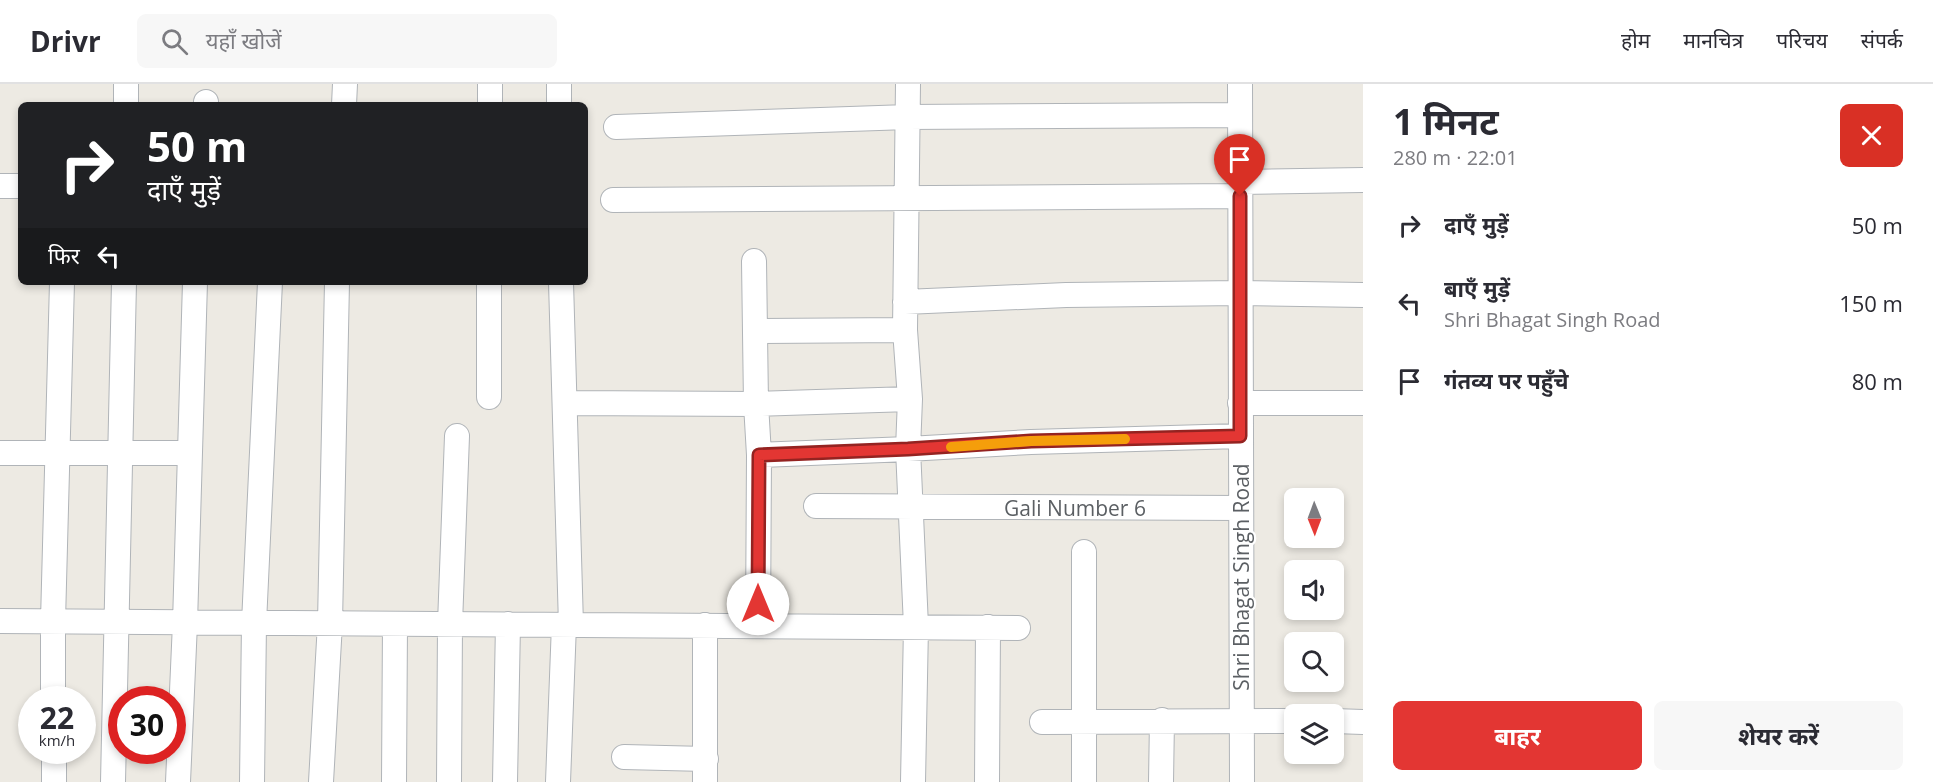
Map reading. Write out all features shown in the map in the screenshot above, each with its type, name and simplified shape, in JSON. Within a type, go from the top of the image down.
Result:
[{"type":"street","points":[[126,84],[126,102]]},
{"type":"street","points":[[344,102],[345,84]]},
{"type":"street","points":[[490,84],[490,102]]},
{"type":"street","points":[[559,84],[559,102]]},
{"type":"street","points":[[908,84],[905,330],[910,399],[908,449],[916,626],[913,782]]},
{"type":"street","name":"Shri Bhagat Singh Road","points":[[1240,84],[1242,782]]},
{"type":"street","points":[[616,127],[908,117],[1240,115]]},
{"type":"street","points":[[613,200],[907,198],[1240,189],[1363,180]]},
{"type":"street","points":[[0,186],[18,186]]},
{"type":"street","points":[[754,261],[759,455],[758,626]]},
{"type":"street","points":[[53,686],[62,285]]},
{"type":"street","points":[[112,782],[124,285]]},
{"type":"street","points":[[177,782],[185,623],[195,285]]},
{"type":"street","points":[[252,782],[254,623],[270,285]]},
{"type":"street","points":[[321,782],[330,623],[337,285]]},
{"type":"street","points":[[489,285],[489,397]]},
{"type":"street","points":[[558,782],[568,625],[561,285]]},
{"type":"street","points":[[905,302],[1240,293],[1363,295]]},
{"type":"street","points":[[755,331],[905,330]]},
{"type":"street","points":[[565,403],[756,404],[910,399]]},
{"type":"street","points":[[1240,403],[1363,403]]},
{"type":"street","points":[[449,782],[450,624],[457,436]]},
{"type":"street","points":[[759,455],[1031,441],[1240,436]]},
{"type":"street","points":[[0,453],[190,453]]},
{"type":"street","name":"Gali Number 6","points":[[816,506],[1241,508]]},
{"type":"street","points":[[1084,552],[1084,782]]},
{"type":"street","points":[[0,621],[1018,628]]},
{"type":"street","points":[[394,782],[395,624]]},
{"type":"street","points":[[505,782],[508,624]]},
{"type":"street","points":[[624,757],[705,770],[705,625]]},
{"type":"street","points":[[987,782],[988,627]]},
{"type":"street","points":[[1161,782],[1162,720]]},
{"type":"street","points":[[1042,722],[1284,721]]},
{"type":"street","points":[[1344,722],[1363,722]]},
{"type":"street","points":[[54,764],[54,782]]},
{"type":"slow traffic","points":[[951,447],[1031,441],[1125,439]]},
{"type":"route","points":[[758,604],[759,455],[1031,441],[1240,436],[1240,196]]}]
